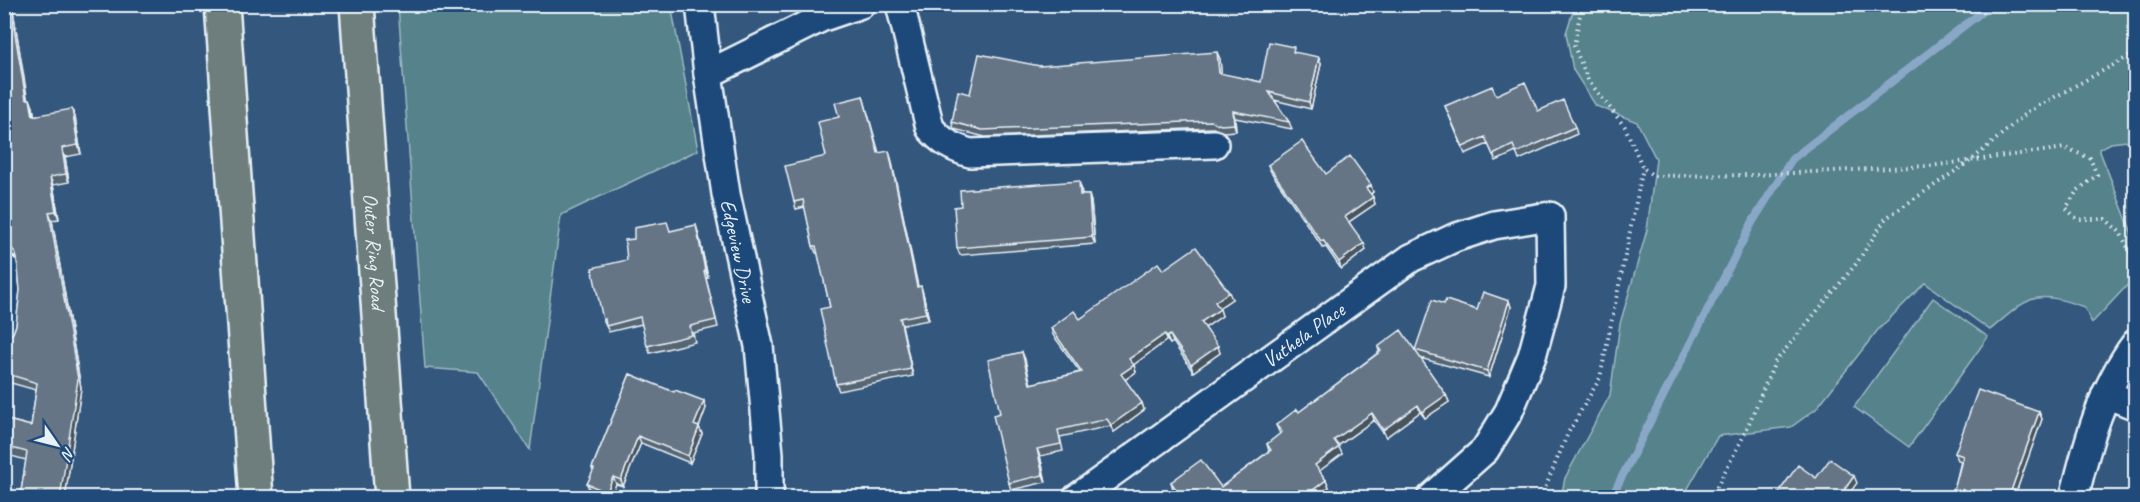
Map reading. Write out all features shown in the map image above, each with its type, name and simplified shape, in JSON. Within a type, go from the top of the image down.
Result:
[{"type":"highway","points":[[222,4],[255,498]]},
{"type":"highway","name":"Outer Ring Road","points":[[357,4],[392,498]]},
{"type":"street","name":"Edgeview Drive","points":[[700,4],[726,194],[759,346],[769,454],[770,498]]},
{"type":"street","points":[[708,74],[823,17],[861,4]]},
{"type":"street","points":[[900,4],[930,128],[941,141],[955,149],[970,153],[1214,144]]},
{"type":"street","name":"Vuthela Place","points":[[1077,498],[1411,258],[1454,238],[1494,225],[1550,216],[1551,286],[1532,356],[1509,411],[1485,450],[1431,498]]},
{"type":"street","points":[[4,268],[7,300],[4,332]]},
{"type":"street","points":[[2074,498],[2088,440],[2106,394],[2136,343]]},
{"type":"street","points":[[2106,394],[2136,406]]},
{"type":"path","points":[[1582,4],[1574,46],[1588,80],[1625,127],[1643,168],[1654,176],[1761,175],[1930,166],[2065,148],[2090,158],[2097,175],[2077,191],[2066,208],[2077,219],[2105,219],[2120,232],[2136,264]]},
{"type":"path","points":[[1711,498],[1744,435],[1775,362],[1856,264],[1886,218],[1973,159],[2029,111],[2128,57],[2136,55]]},
{"type":"path","points":[[1541,498],[1568,433],[1600,378],[1643,168]]},
{"type":"green space","points":[[398,5],[671,5],[698,150],[561,215],[530,450],[478,372],[425,368]]},
{"type":"green space","points":[[1575,5],[2135,5],[2135,140],[2111,143],[2099,149],[2135,241],[2135,277],[2092,323],[2084,307],[2067,301],[2042,297],[2024,303],[1990,330],[1925,283],[1877,331],[1816,409],[1791,427],[1718,436],[1683,497],[1561,497],[1565,478],[1610,395],[1620,324],[1647,230],[1656,159],[1637,122],[1596,106],[1573,70],[1566,33]]},
{"type":"green space","points":[[1933,298],[1988,337],[1909,447],[1854,407]]},
{"type":"building","points":[[4,4],[10,4],[26,99],[30,99],[33,116],[72,109],[78,145],[62,148],[66,174],[50,177],[56,211],[49,212],[78,379],[60,498],[20,498],[27,452],[4,446],[4,419],[31,426],[37,383],[4,373],[4,338],[13,333],[16,325],[20,290],[17,258],[8,245],[4,245]]},
{"type":"building","points":[[1269,42],[1294,47],[1293,52],[1319,57],[1309,102],[1269,92],[1289,122],[1233,111],[1234,124],[1221,125],[1211,121],[982,130],[952,122],[958,91],[970,94],[979,54],[1040,66],[1217,52],[1219,73],[1261,82]]},
{"type":"building","points":[[1525,82],[1538,111],[1563,100],[1575,127],[1516,153],[1513,145],[1493,155],[1485,137],[1463,147],[1445,106],[1492,86],[1496,95]]},
{"type":"building","points":[[863,96],[878,153],[889,151],[917,287],[921,286],[926,313],[900,318],[911,369],[836,384],[820,309],[830,307],[816,246],[813,246],[803,200],[794,202],[785,166],[826,156],[818,122],[839,117],[835,103]]},
{"type":"building","points":[[1302,141],[1326,174],[1350,156],[1371,185],[1366,188],[1373,197],[1345,217],[1364,243],[1339,262],[1323,240],[1321,241],[1268,165]]},
{"type":"building","points":[[1079,181],[1080,195],[1089,195],[1092,237],[957,248],[954,207],[961,206],[960,190]]},
{"type":"building","points":[[2136,190],[2136,205],[2130,192]]},
{"type":"building","points":[[667,222],[670,231],[696,225],[716,320],[690,326],[692,335],[647,346],[640,317],[606,326],[592,268],[627,260],[625,240],[634,239],[634,228]]},
{"type":"building","points":[[1196,247],[1229,292],[1215,302],[1220,309],[1201,322],[1218,346],[1191,365],[1170,335],[1167,337],[1165,334],[1129,359],[1134,365],[1121,374],[1142,403],[1111,425],[1107,419],[1058,430],[1061,444],[1037,449],[1043,475],[1009,483],[993,415],[1000,413],[988,360],[1022,352],[1030,384],[1082,372],[1051,328],[1074,311],[1080,319],[1158,263],[1163,270]]},
{"type":"building","points":[[1483,292],[1509,301],[1487,371],[1415,350],[1432,300],[1444,304],[1446,300],[1477,310]]},
{"type":"building","points":[[1401,330],[1446,395],[1422,412],[1418,405],[1383,430],[1372,413],[1334,440],[1339,447],[1315,465],[1326,480],[1305,496],[1303,493],[1296,498],[1182,498],[1171,482],[1201,460],[1221,487],[1271,450],[1267,444],[1282,432],[1276,425],[1297,409],[1299,412],[1381,351],[1378,347]]},
{"type":"building","points":[[630,374],[674,392],[675,390],[704,401],[694,425],[699,427],[688,456],[638,436],[621,480],[613,477],[607,492],[587,484]]},
{"type":"building","points":[[1978,390],[2039,412],[2009,498],[1952,498],[1963,456],[1955,453]]},
{"type":"building","points":[[1830,459],[1854,476],[1840,496],[1841,498],[1780,498],[1782,495],[1779,492],[1798,465],[1816,478]]},
{"type":"waterway","points":[[1611,498],[1753,221],[1792,159],[1992,4]]}]
